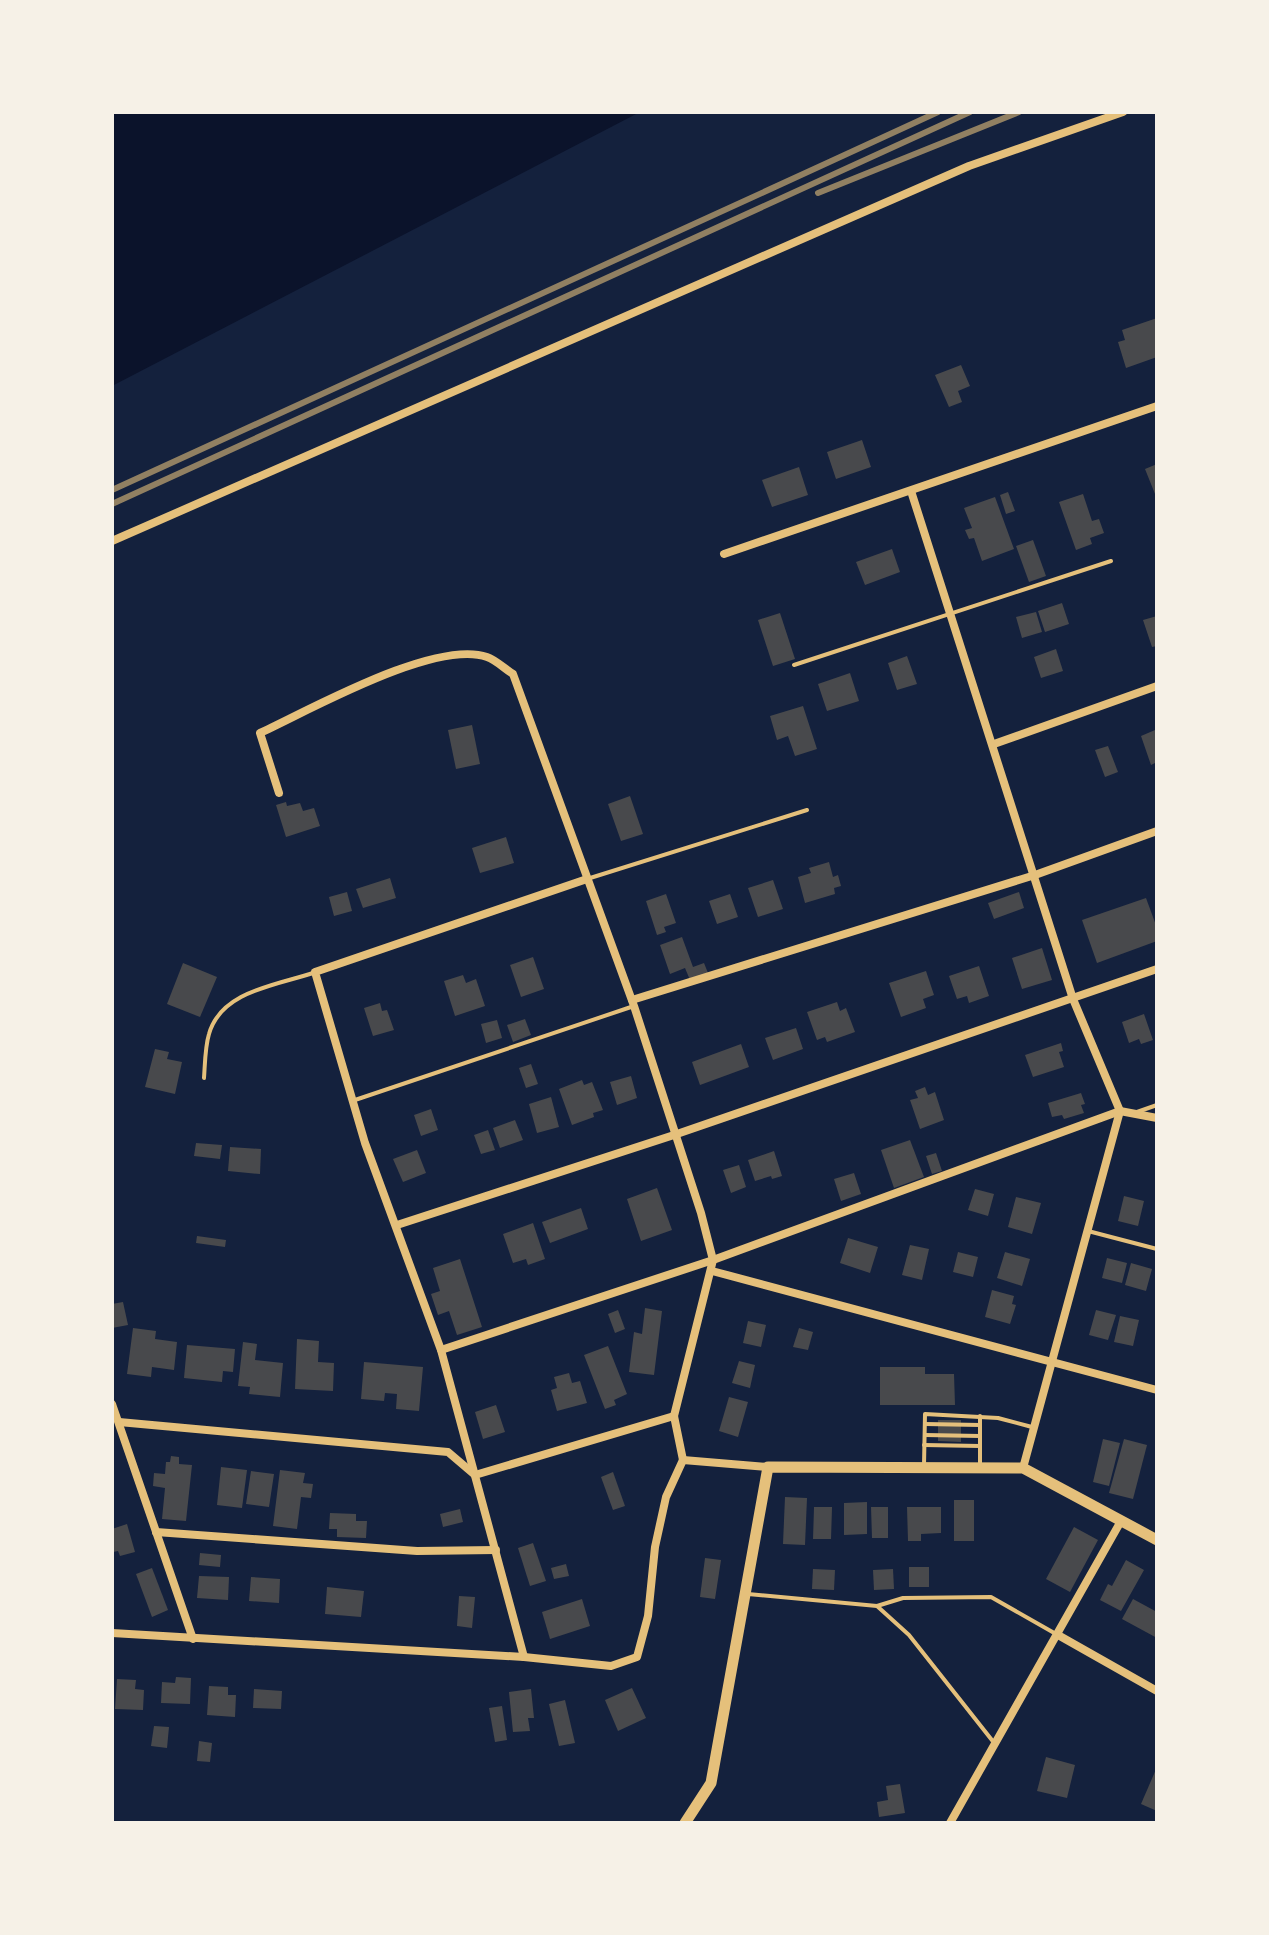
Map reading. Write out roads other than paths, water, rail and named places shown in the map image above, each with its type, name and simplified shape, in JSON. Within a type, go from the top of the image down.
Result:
[{"type":"street","points":[[112,541],[969,166],[1123,112]]},
{"type":"street","points":[[724,554],[1157,406]]},
{"type":"street","points":[[911,491],[1073,999],[1120,1111],[1023,1468]]},
{"type":"street","points":[[112,1633],[524,1657],[611,1666],[637,1657],[648,1616],[655,1547],[666,1497],[683,1460],[674,1416],[713,1260],[701,1213],[633,1003],[513,674],[487,657],[453,653],[395,670],[260,733],[279,793]]},
{"type":"street","points":[[994,744],[1157,686]]},
{"type":"street","points":[[633,1003],[1035,875],[1157,831]]},
{"type":"street","points":[[524,1657],[441,1350],[352,1101],[315,972],[587,879]]},
{"type":"street","points":[[397,1225],[674,1135],[1157,969]]},
{"type":"street","points":[[441,1350],[713,1260],[1120,1111],[1157,1118]]},
{"type":"street","points":[[712,1271],[1157,1390]]},
{"type":"street","points":[[112,1404],[193,1639]]},
{"type":"street","points":[[475,1475],[674,1416]]},
{"type":"street","points":[[119,1422],[448,1452],[475,1475]]},
{"type":"street","points":[[683,1460],[768,1467],[1023,1468],[1157,1540]]},
{"type":"street","points":[[685,1823],[711,1783],[768,1467]]},
{"type":"street","points":[[950,1823],[1121,1521]]},
{"type":"street","points":[[156,1532],[417,1551],[496,1550]]},
{"type":"street","points":[[1058,1635],[1157,1691]]},
{"type":"lane","points":[[794,665],[1111,561]]},
{"type":"lane","points":[[587,879],[807,810]]},
{"type":"lane","points":[[204,1078],[209,1034],[216,1020],[234,999],[315,972]]},
{"type":"lane","points":[[352,1101],[633,1003]]},
{"type":"lane","points":[[1132,1113],[1157,1105]]},
{"type":"lane","points":[[1088,1231],[1157,1249]]},
{"type":"lane","points":[[924,1468],[925,1414],[998,1418],[1034,1427]]},
{"type":"lane","points":[[980,1416],[980,1468]]},
{"type":"lane","points":[[925,1424],[980,1425]]},
{"type":"lane","points":[[925,1435],[980,1436]]},
{"type":"lane","points":[[924,1445],[980,1446]]},
{"type":"lane","points":[[746,1594],[877,1606],[903,1598],[991,1597],[1058,1635]]},
{"type":"lane","points":[[877,1606],[909,1635],[995,1744]]},
{"type":"water","points":[[112,112],[640,112],[112,386]]},
{"type":"railway","points":[[112,490],[938,112]]},
{"type":"railway","points":[[112,504],[970,112]]},
{"type":"railway","points":[[818,193],[1019,112]]}]
